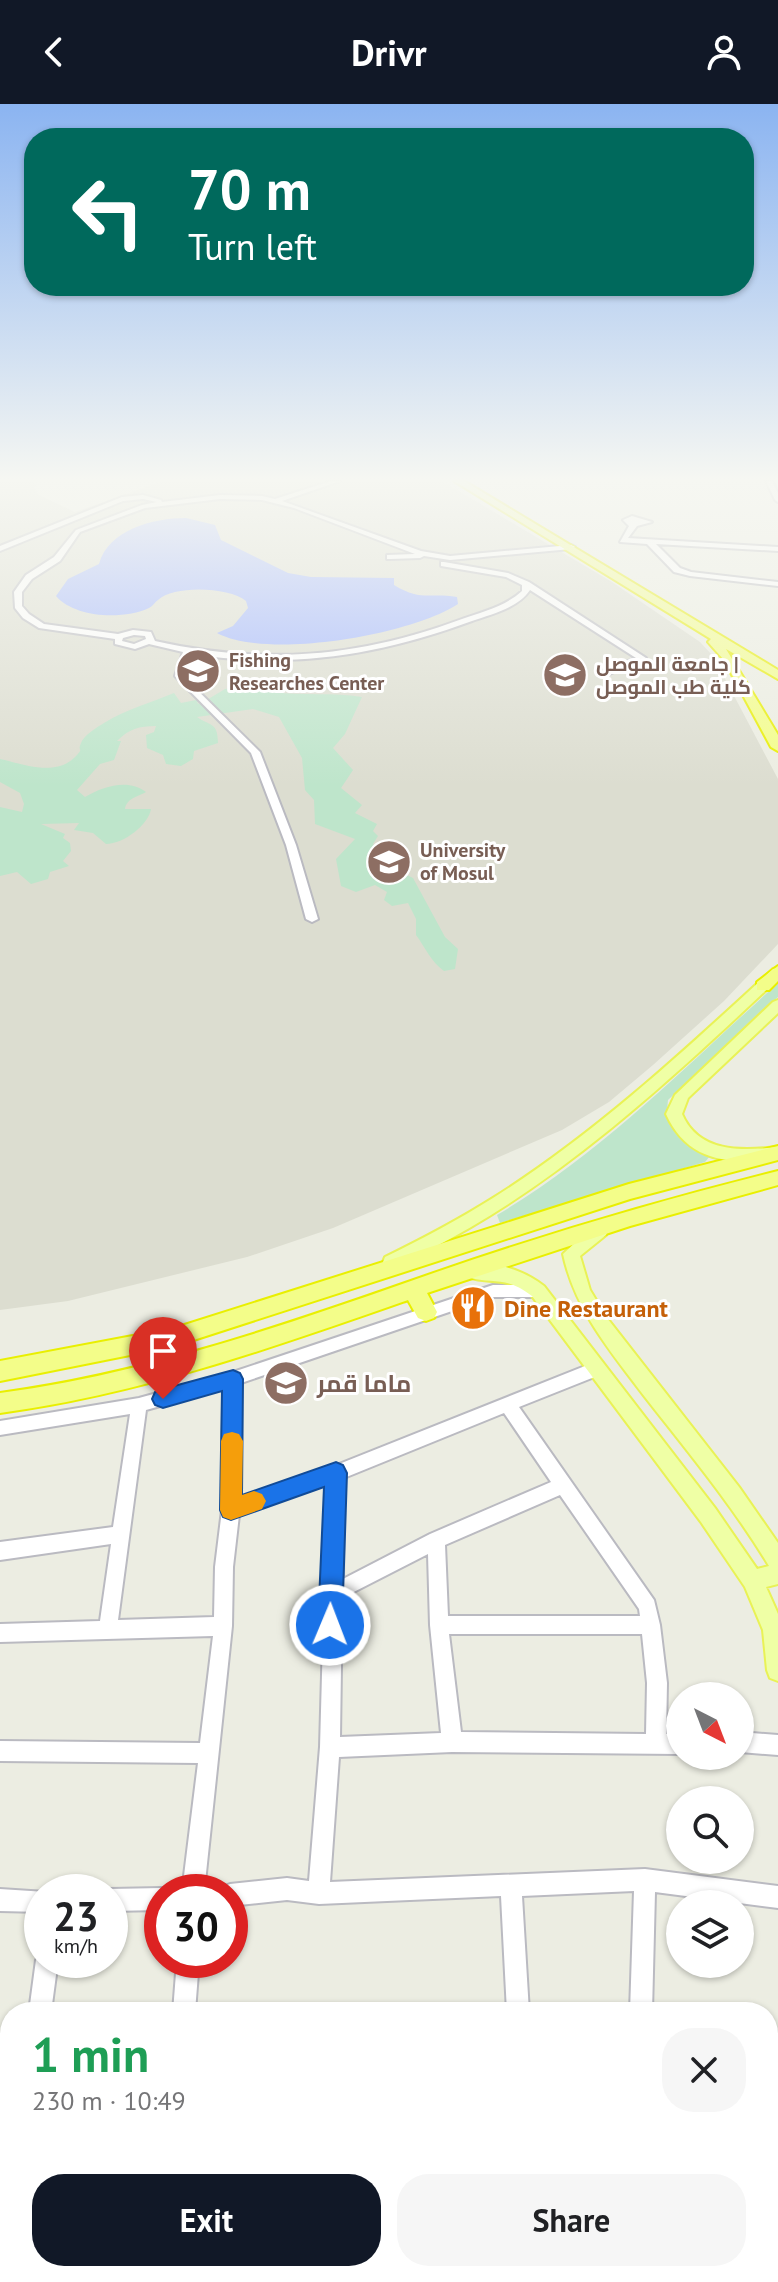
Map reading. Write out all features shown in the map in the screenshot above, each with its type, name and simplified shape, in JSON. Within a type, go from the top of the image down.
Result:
[{"type":"highway","points":[[627,583],[778,675]]},
{"type":"highway","points":[[648,583],[778,661]]},
{"type":"highway","points":[[703,631],[729,659],[778,747]]},
{"type":"highway","points":[[763,986],[778,972]]},
{"type":"highway","points":[[0,1371],[175,1337],[629,1192],[778,1153]]},
{"type":"highway","points":[[0,1403],[47,1398],[183,1365],[600,1230],[778,1178]]},
{"type":"highway","points":[[413,1289],[426,1312]]},
{"type":"highway","points":[[175,1337],[183,1365]]},
{"type":"main road","points":[[343,1283],[458,1228],[532,1184],[592,1138],[763,986]]},
{"type":"main road","points":[[778,1005],[682,1095],[674,1114],[684,1134],[718,1153],[745,1157],[778,1153]]},
{"type":"main road","points":[[600,1230],[571,1254],[574,1275],[602,1327],[755,1525],[778,1562]]},
{"type":"main road","points":[[467,1272],[501,1271],[524,1279],[538,1291],[708,1515],[752,1580],[774,1629],[778,1670]]},
{"type":"main road","points":[[752,1580],[778,1574]]},
{"type":"street","points":[[24,583],[13,598],[26,616],[42,626],[119,637],[144,633],[152,638],[150,642]]},
{"type":"street","points":[[523,583],[642,658],[602,674]]},
{"type":"street","points":[[119,637],[118,642],[124,646],[150,642],[223,657],[290,659],[383,648],[428,637],[514,601],[526,591],[526,584]]},
{"type":"street","points":[[514,601],[554,602]]},
{"type":"street","points":[[187,651],[179,676],[183,684],[212,708],[255,752],[291,845],[312,919]]},
{"type":"street","points":[[0,1428],[139,1405],[233,1379],[493,1291],[538,1291]]},
{"type":"street","points":[[231,1510],[336,1473],[596,1369]]},
{"type":"street","points":[[195,1874],[206,1753],[223,1626],[224,1567],[231,1510],[233,1379]]},
{"type":"street","points":[[507,1404],[648,1606],[657,1683],[656,1745]]},
{"type":"street","points":[[108,1628],[139,1405]]},
{"type":"street","points":[[319,1893],[330,1747],[330,1595],[336,1473]]},
{"type":"street","points":[[330,1595],[436,1540],[563,1485]]},
{"type":"street","points":[[0,1551],[121,1534]]},
{"type":"street","points":[[436,1540],[439,1625],[452,1742]]},
{"type":"street","points":[[439,1625],[651,1625]]},
{"type":"street","points":[[0,1633],[223,1626]]},
{"type":"street","points":[[330,1747],[452,1742],[666,1745]]},
{"type":"street","points":[[754,1743],[778,1745]]},
{"type":"street","points":[[0,1751],[206,1753]]},
{"type":"street","points":[[248,1893],[287,1889],[319,1893],[645,1880],[778,1897]]},
{"type":"street","points":[[641,2002],[645,1880]]},
{"type":"street","points":[[511,1886],[517,2002]]},
{"type":"street","points":[[0,1900],[24,1901]]},
{"type":"street","points":[[41,2002],[45,1978]]},
{"type":"street","points":[[185,2002],[187,1978]]},
{"type":"shaded area","name":"University of Mosul","points":[[0,583],[613,583],[700,642],[713,656],[778,779],[778,944],[724,1001],[609,1102],[562,1130],[333,1228],[247,1257],[68,1301],[0,1310]]},
{"type":"green space","points":[[269,687],[273,692],[362,697],[345,734],[333,748],[353,770],[341,788],[362,805],[355,813],[377,824],[373,831],[378,836],[373,844],[397,870],[413,878],[445,937],[458,949],[455,969],[444,971],[432,959],[416,935],[416,919],[408,903],[392,906],[384,900],[387,892],[375,885],[356,892],[341,886],[336,859],[355,839],[315,824],[314,800],[305,790],[302,758],[279,717],[253,709],[197,717],[215,727],[218,743],[194,751],[193,759],[181,766],[166,764],[163,755],[147,748],[146,735],[154,732],[156,726],[130,731],[117,741],[121,741],[114,760],[100,764],[77,790],[85,797],[99,790],[123,785],[146,792],[130,800],[125,809],[151,809],[141,827],[120,841],[106,844],[93,833],[74,830],[79,823],[41,824],[65,834],[63,838],[70,843],[71,851],[63,861],[69,866],[50,872],[48,879],[31,884],[17,872],[0,876],[0,807],[22,812],[24,804],[20,793],[0,782],[0,759],[40,768],[60,766],[77,755],[83,740],[91,732],[130,710],[174,693],[181,703],[201,699],[197,703],[217,710],[205,701],[225,689]]},
{"type":"green space","points":[[778,983],[778,997],[668,1100],[673,1128],[686,1141],[710,1156],[705,1162],[500,1223],[497,1215],[536,1191],[608,1136]]},
{"type":"water","points":[[65,583],[394,583],[419,595],[457,597],[458,604],[408,625],[374,634],[303,644],[269,644],[240,641],[217,633],[233,626],[248,608],[246,601],[227,593],[202,590],[176,592],[166,595],[149,608],[113,615],[75,609],[56,596]]},
{"type":"slow traffic","points":[[232,1441],[231,1510],[254,1501]]},
{"type":"place","name":"Fishing Researches Center","points":[[198,671]]},
{"type":"place","name":"جامعة الموصل | كلية طب الموصل","points":[[565,675]]},
{"type":"place","name":"University of Mosul","points":[[389,862]]},
{"type":"place","name":"Dine Restaurant","points":[[473,1308]]},
{"type":"place","name":"ماما قمر","points":[[286,1383]]},
{"type":"route","points":[[163,1399],[233,1379],[231,1510],[336,1473],[330,1625]]}]
